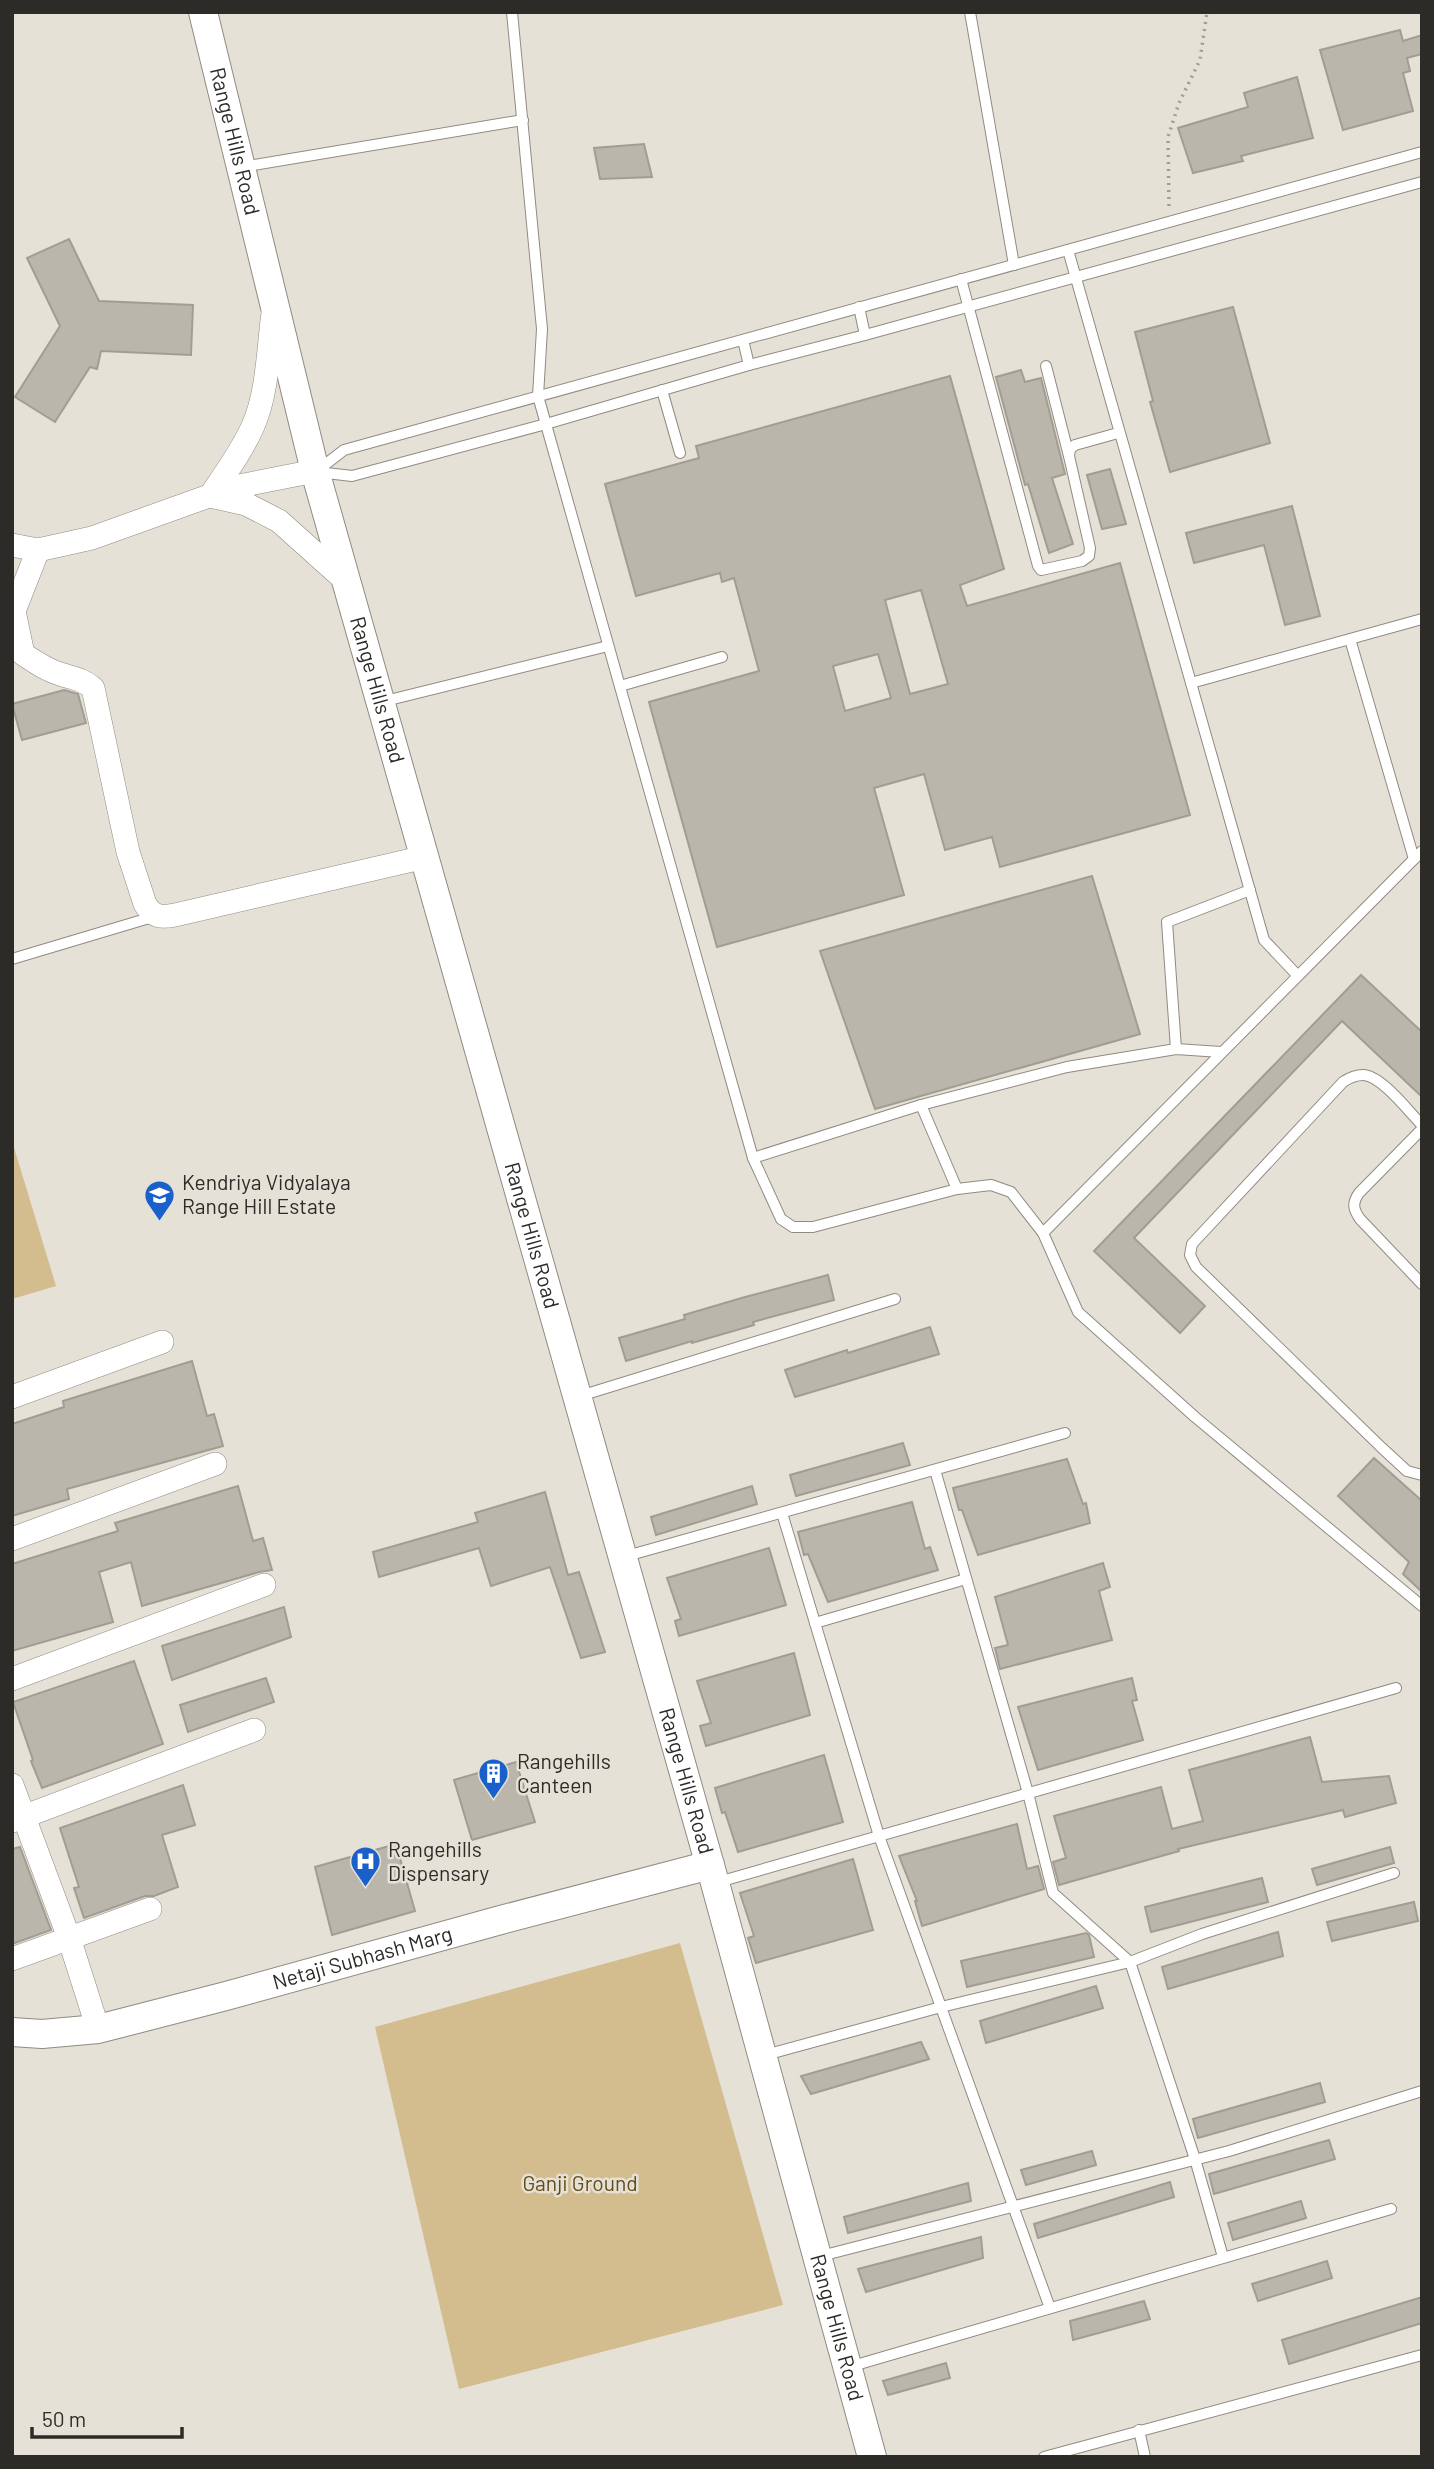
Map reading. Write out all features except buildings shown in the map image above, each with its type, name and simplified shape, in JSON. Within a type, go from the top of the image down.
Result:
[{"type":"street","name":"Range Hills Road","points":[[202,12],[315,471],[712,1874],[872,2457]]},
{"type":"street","points":[[210,496],[253,426],[260,403],[274,303]]},
{"type":"street","points":[[12,545],[37,550],[92,538],[234,487],[315,471]]},
{"type":"street","points":[[210,496],[246,504],[279,522],[346,581]]},
{"type":"street","points":[[37,550],[13,613],[23,654],[51,670],[79,678],[93,688],[128,852],[145,904],[156,916],[166,917],[257,898],[360,870],[425,857]]},
{"type":"street","points":[[12,1397],[162,1342]]},
{"type":"street","points":[[12,1539],[215,1464]]},
{"type":"street","points":[[12,1679],[264,1585]]},
{"type":"street","points":[[18,1818],[254,1730]]},
{"type":"street","points":[[12,1785],[18,1818],[69,1938],[98,2029]]},
{"type":"street","name":"Netaji Subhash Marg","points":[[12,2032],[42,2034],[98,2029],[712,1874]]},
{"type":"street","points":[[12,1959],[150,1909]]},
{"type":"lane","points":[[513,12],[542,329],[538,396],[753,1158],[781,1219],[793,1227],[813,1227],[957,1189],[991,1185],[1011,1192],[1043,1233],[1078,1312],[1195,1417],[1422,1606]]},
{"type":"lane","points":[[970,12],[1014,265]]},
{"type":"lane","points":[[241,167],[523,120]]},
{"type":"lane","points":[[315,471],[344,450],[1422,152]]},
{"type":"lane","points":[[315,471],[352,476],[1422,182]]},
{"type":"lane","points":[[1068,250],[1264,940],[1297,975]]},
{"type":"lane","points":[[961,279],[1041,570],[1082,561],[1090,552],[1046,366]]},
{"type":"lane","points":[[859,307],[865,335]]},
{"type":"lane","points":[[743,340],[749,365]]},
{"type":"lane","points":[[662,390],[680,453]]},
{"type":"lane","points":[[1069,456],[1070,449],[1075,445],[1118,433]]},
{"type":"lane","points":[[1191,683],[1422,619]]},
{"type":"lane","points":[[1043,1233],[1418,855],[1350,639]]},
{"type":"lane","points":[[381,702],[608,646]]},
{"type":"lane","points":[[620,686],[722,657]]},
{"type":"lane","points":[[1175,1049],[1167,922],[1250,890]]},
{"type":"lane","points":[[12,959],[156,916]]},
{"type":"lane","points":[[753,1158],[921,1105],[1067,1067],[1175,1049],[1221,1052]]},
{"type":"lane","points":[[1422,1284],[1360,1219],[1353,1208],[1359,1193],[1422,1127],[1377,1079],[1366,1074],[1353,1076],[1343,1083],[1192,1244],[1190,1255],[1196,1266],[1382,1448],[1407,1471],[1422,1475]]},
{"type":"lane","points":[[921,1105],[957,1189]]},
{"type":"lane","points":[[577,1397],[895,1299]]},
{"type":"lane","points":[[622,1558],[1065,1433]]},
{"type":"lane","points":[[934,1470],[1028,1793],[1053,1893],[1129,1962],[1195,2158],[1223,2257]]},
{"type":"lane","points":[[782,1513],[878,1836],[1050,2308]]},
{"type":"lane","points":[[815,1623],[966,1579]]},
{"type":"lane","points":[[712,1874],[878,1836],[1396,1688]]},
{"type":"lane","points":[[762,2056],[941,2007],[1129,1962],[1202,1934],[1394,1873]]},
{"type":"lane","points":[[817,2257],[1229,2151],[1422,2091]]},
{"type":"lane","points":[[848,2367],[1391,2209]]},
{"type":"lane","points":[[1044,2457],[1422,2355]]},
{"type":"lane","points":[[1139,2430],[1145,2457]]},
{"type":"path","points":[[1169,222],[1168,137],[1179,103],[1200,61],[1207,12]]},
{"type":"green space","points":[[12,1141],[56,1286],[12,1299]]},
{"type":"green space","name":"Ganji Ground","points":[[680,1943],[783,2305],[459,2389],[375,2027]]},
{"type":"place","name":"Kendriya Vidyalaya Range Hill Estate","points":[[159,1222]]},
{"type":"place","name":"Rangehills Canteen","points":[[494,1801]]},
{"type":"place","name":"Rangehills Dispensary","points":[[365,1889]]}]
